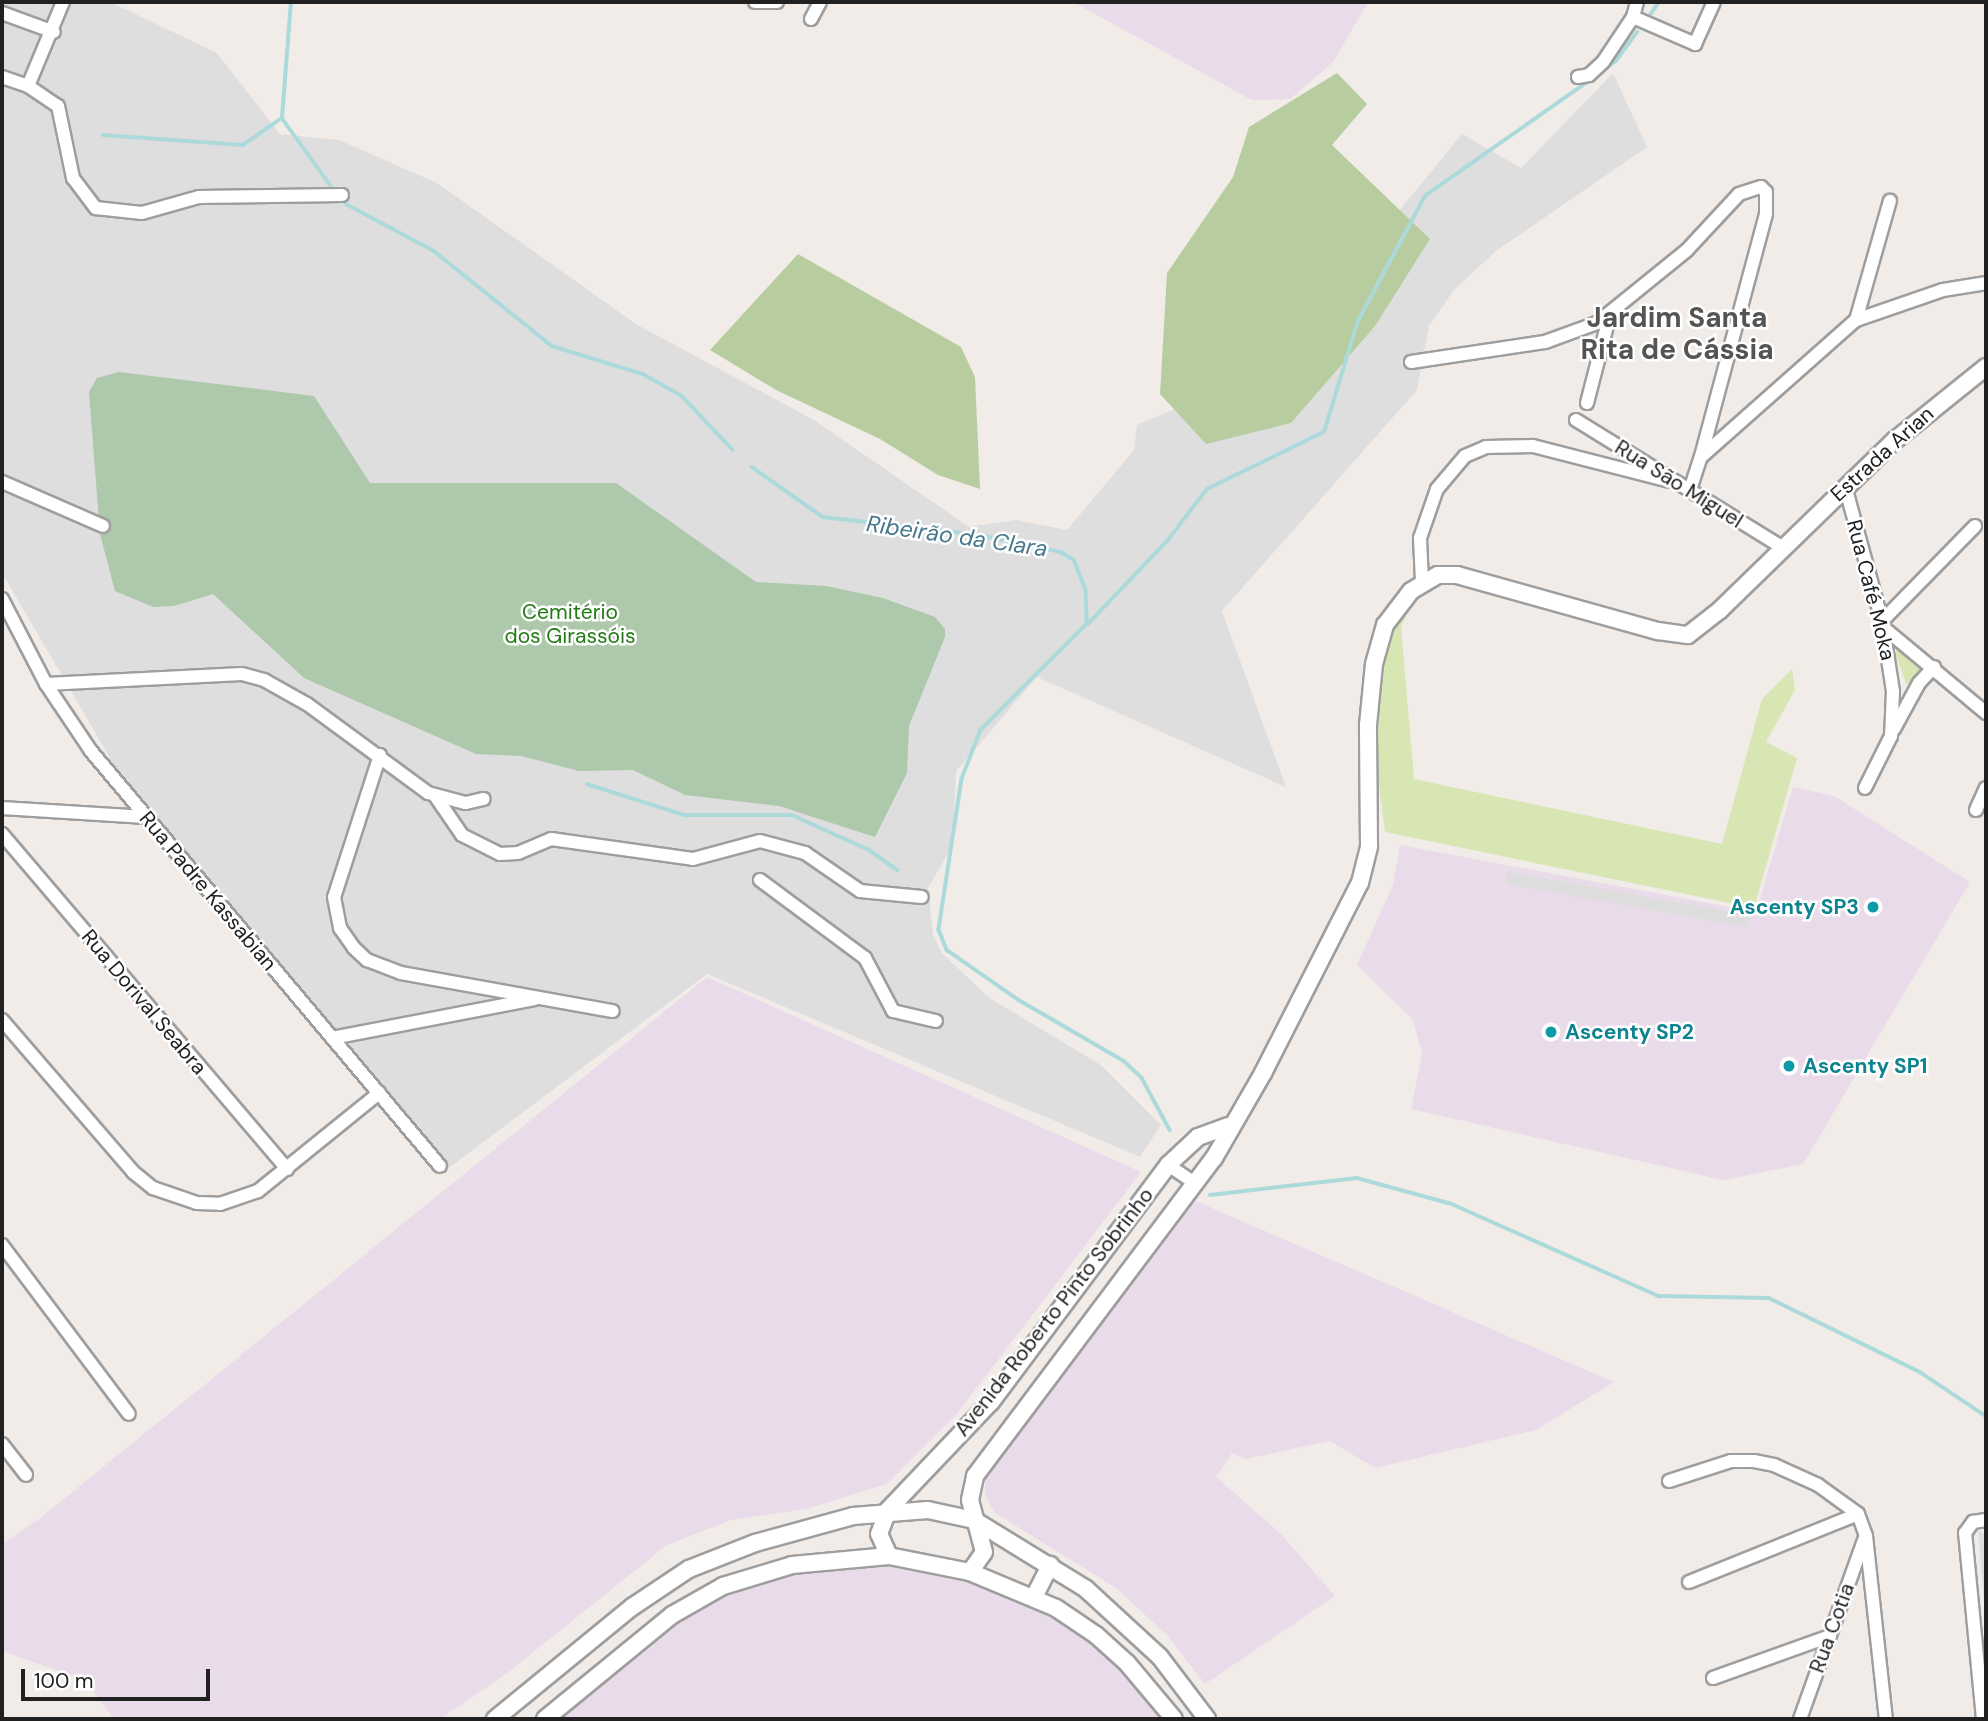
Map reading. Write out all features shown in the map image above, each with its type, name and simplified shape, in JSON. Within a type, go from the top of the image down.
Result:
[{"type":"street","points":[[28,86],[54,32],[63,2]]},
{"type":"street","points":[[755,2],[777,2]]},
{"type":"street","points":[[811,19],[820,2]]},
{"type":"street","points":[[1577,77],[1589,75],[1603,62],[1633,17],[1637,2]]},
{"type":"street","points":[[1633,17],[1695,44],[1714,2]]},
{"type":"street","points":[[2,13],[54,32]]},
{"type":"street","points":[[2,77],[28,86],[58,106],[73,178],[96,208],[142,213],[199,197],[342,195]]},
{"type":"street","points":[[1411,362],[1545,342],[1610,314],[1686,250],[1748,188],[1761,187],[1766,192],[1766,214],[1690,491]]},
{"type":"street","points":[[1856,320],[1890,201]]},
{"type":"street","points":[[1701,457],[1856,320],[1931,293],[1986,283]]},
{"type":"street","points":[[1587,403],[1610,314]]},
{"type":"street","name":"Estrada Arian","points":[[1782,547],[1845,486],[1986,367]]},
{"type":"street","name":"Rua São Miguel","points":[[1576,420],[1670,481],[1782,547]]},
{"type":"street","points":[[1670,481],[1533,446],[1486,447],[1465,456],[1437,488],[1420,538],[1418,560],[1422,581],[1457,575],[1677,636],[1707,623],[1782,547]]},
{"type":"street","points":[[2,482],[103,526]]},
{"type":"street","name":"Rua Café Moka","points":[[1845,486],[1883,624],[1893,691],[1891,736]]},
{"type":"street","points":[[1975,526],[1883,624],[1986,713]]},
{"type":"street","name":"Avenida Roberto Pinto Sobrinho","points":[[970,1572],[985,1552],[974,1520],[971,1487],[983,1464],[1195,1184],[1228,1126],[1263,1073],[1367,866],[1368,725],[1377,644],[1399,605],[1422,581]]},
{"type":"street","name":"Rua Padre Kassabian","points":[[2,599],[46,684],[71,725],[440,1166]]},
{"type":"street","name":"Rua Café Moka","points":[[1865,788],[1919,683],[1934,667]]},
{"type":"street","points":[[46,684],[243,674],[283,688],[436,797],[462,835],[500,854],[518,853],[547,840],[565,840],[693,859],[760,841],[805,853],[860,891],[922,897]]},
{"type":"street","points":[[380,755],[334,897],[340,928],[367,960],[384,968],[613,1011]]},
{"type":"street","points":[[1976,810],[1986,788]]},
{"type":"street","points":[[436,797],[466,803],[484,799]]},
{"type":"street","points":[[2,808],[146,817]]},
{"type":"street","name":"Rua Dorival Seabra","points":[[2,834],[287,1169]]},
{"type":"street","points":[[760,880],[865,958],[892,1011],[936,1021]]},
{"type":"street","points":[[332,1038],[541,998]]},
{"type":"street","points":[[2,1020],[115,1154],[153,1188],[197,1203],[220,1204],[258,1191],[379,1093]]},
{"type":"street","name":"Avenida Roberto Pinto Sobrinho","points":[[888,1510],[991,1402],[1168,1165],[1198,1137],[1228,1126]]},
{"type":"street","points":[[1168,1165],[1195,1184]]},
{"type":"street","points":[[2,1245],[129,1414]]},
{"type":"street","points":[[2,1444],[26,1475]]},
{"type":"street","points":[[1669,1481],[1731,1461],[1754,1461],[1818,1485],[1858,1514],[1866,1536],[1886,1719]]},
{"type":"street","points":[[888,1510],[879,1534],[889,1556]]},
{"type":"street","points":[[495,1719],[632,1607],[689,1569],[767,1539],[888,1510],[928,1510],[974,1520],[1050,1565],[1124,1620],[1160,1657],[1207,1719]]},
{"type":"street","points":[[1689,1582],[1858,1514]]},
{"type":"street","points":[[1983,1719],[1965,1533],[1973,1522],[1986,1520]]},
{"type":"street","name":"Rua Cotia","points":[[1800,1719],[1866,1536]]},
{"type":"street","points":[[545,1719],[672,1615],[723,1586],[792,1565],[889,1556],[970,1572],[1034,1597],[1097,1635],[1156,1694],[1174,1719]]},
{"type":"street","points":[[1034,1597],[1050,1565]]},
{"type":"street","points":[[1713,1678],[1830,1636]]},
{"type":"shaded area","points":[[2,2],[110,2],[217,53],[280,134],[339,140],[437,183],[636,324],[814,420],[969,527],[1016,520],[1067,530],[1134,450],[1137,425],[1269,369],[1462,134],[1521,168],[1613,73],[1647,147],[1496,251],[1454,290],[1429,326],[1417,390],[1222,611],[1286,787],[1037,677],[956,771],[953,845],[928,888],[933,934],[941,952],[988,997],[1101,1065],[1161,1125],[1140,1157],[707,974],[446,1170],[136,802],[2,573]]},
{"type":"shaded area","points":[[1073,2],[1368,2],[1333,62],[1290,99],[1252,100]]},
{"type":"shaded area","points":[[1793,787],[1834,796],[1970,882],[1803,1164],[1723,1180],[1411,1109],[1422,1054],[1413,1020],[1357,965],[1393,885],[1400,845],[1756,912]]},
{"type":"shaded area","points":[[1508,872],[1750,915],[1748,927],[1505,884]]},
{"type":"shaded area","points":[[707,977],[1141,1172],[956,1415],[887,1484],[806,1509],[731,1520],[667,1545],[506,1674],[440,1719],[114,1719],[84,1680],[2,1651],[2,1544],[39,1519]]},
{"type":"shaded area","points":[[1191,1199],[1614,1382],[1536,1430],[1375,1468],[1330,1441],[1245,1459],[1232,1453],[1216,1477],[1281,1534],[1335,1596],[1205,1684],[1167,1635],[1116,1588],[995,1513],[985,1495],[985,1470]]},
{"type":"shaded area","points":[[1978,1531],[1986,1535],[1986,1626]]},
{"type":"shaded area","points":[[867,1561],[948,1570],[1026,1597],[1090,1638],[1134,1679],[1165,1719],[552,1719],[642,1642],[712,1597],[786,1570]]},
{"type":"green space","points":[[1337,73],[1367,104],[1332,145],[1430,239],[1375,326],[1291,423],[1206,444],[1160,394],[1167,273],[1233,177],[1249,127]]},
{"type":"green space","points":[[798,254],[961,347],[975,377],[980,489],[938,475],[880,439],[776,390],[710,350]]},
{"type":"green space","name":"Cemitério dos Girassóis","points":[[119,372],[314,396],[370,483],[616,483],[756,582],[826,586],[883,598],[935,617],[945,629],[945,637],[909,726],[907,773],[875,837],[779,806],[685,795],[633,770],[579,771],[521,756],[476,754],[304,678],[213,594],[174,606],[153,607],[115,591],[100,534],[89,392],[97,378]]},
{"type":"green space","points":[[1419,592],[1401,626],[1414,779],[1722,844],[1762,699],[1792,669],[1795,690],[1766,742],[1797,758],[1754,908],[1385,832],[1377,769],[1376,681],[1386,634]]},
{"type":"green space","points":[[1899,647],[1923,670],[1907,685],[1895,653]]},
{"type":"waterway","name":"Ribeirão da Clara","points":[[282,118],[291,2]]},
{"type":"waterway","points":[[1650,15],[1659,2]]},
{"type":"waterway","points":[[1602,71],[1616,61],[1637,32]]},
{"type":"waterway","points":[[1088,624],[1168,540],[1207,489],[1324,432],[1358,321],[1425,196],[1590,80]]},
{"type":"waterway","name":"Ribeirão da Clara","points":[[103,135],[243,145],[282,118],[331,186]]},
{"type":"waterway","name":"Ribeirão da Clara","points":[[346,204],[434,251],[552,346],[643,374],[682,396],[733,450]]},
{"type":"waterway","name":"Ribeirão da Clara","points":[[752,467],[823,517],[979,535],[1061,552],[1074,560],[1086,590],[1087,624],[981,730],[962,779],[939,930],[947,950],[1019,1000],[1124,1061],[1142,1078],[1170,1130]]},
{"type":"waterway","points":[[587,784],[684,815],[792,815],[869,850],[898,870]]},
{"type":"waterway","points":[[1210,1195],[1357,1178],[1452,1204],[1659,1296],[1769,1298],[1920,1372],[1986,1416]]},
{"type":"place","name":"Ascenty SP3","points":[[1873,907]]},
{"type":"place","name":"Ascenty SP2","points":[[1551,1032]]},
{"type":"place","name":"Ascenty SP1","points":[[1789,1066]]},
{"type":"district","name":"Jardim Santa Rita de Cássia","points":[[1677,334]]}]
